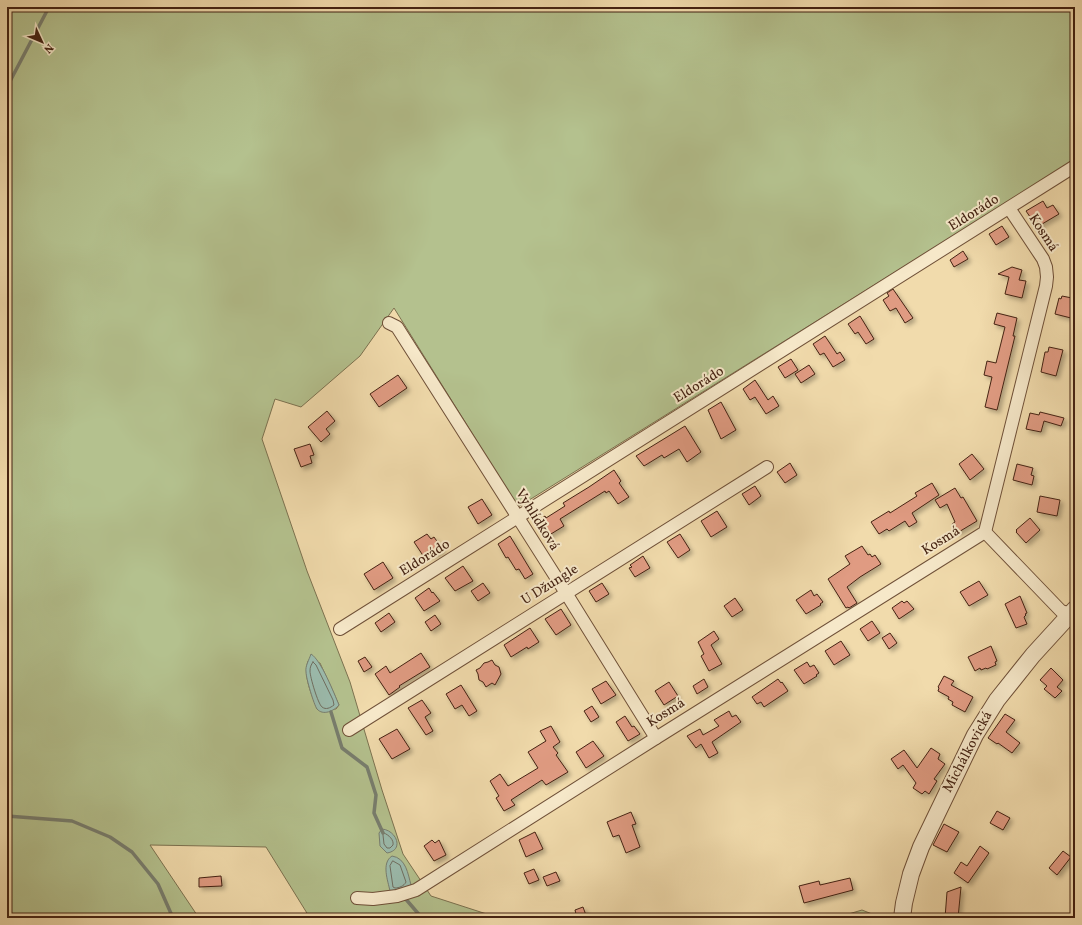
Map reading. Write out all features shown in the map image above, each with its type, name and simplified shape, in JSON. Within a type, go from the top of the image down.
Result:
[{"type":"street","name":"Eldorádo","points":[[340,629],[1075,166]]},
{"type":"street","name":"Kosmá","points":[[357,898],[373,899],[397,896],[416,890],[985,532],[1047,277],[1043,259],[1009,208]]},
{"type":"street","name":"Vyhlídková","points":[[389,323],[397,327],[656,738]]},
{"type":"street","name":"U Džungle","points":[[349,730],[767,467]]},
{"type":"street","points":[[985,532],[1061,611],[1073,612]]},
{"type":"street","name":"Michálkovická","points":[[902,918],[911,874],[921,847],[975,735],[996,700],[1073,612]]},
{"type":"green space","points":[[7,7],[1075,7],[1075,160],[518,507],[394,308],[360,356],[301,407],[275,399],[262,439],[307,571],[350,682],[382,790],[403,854],[431,896],[499,918],[310,918],[266,847],[150,845],[199,918],[7,918]],"holes":[[[308,661],[320,663],[339,705],[336,709],[317,709],[311,692],[307,680]]]},
{"type":"green space","points":[[862,910],[882,918],[835,918]]},
{"type":"water","points":[[311,654],[315,657],[323,670],[339,705],[328,712],[322,712],[317,709],[310,691],[306,670]]},
{"type":"water","points":[[382,829],[391,833],[396,840],[396,848],[393,851],[387,853],[380,846],[379,833]]},
{"type":"water","points":[[392,856],[397,857],[403,863],[409,876],[411,885],[401,891],[390,891],[386,868],[389,859]]},
{"type":"building","points":[[1043,201],[1047,208],[1053,205],[1059,214],[1037,227],[1026,211]]},
{"type":"building","points":[[1002,226],[1009,237],[996,245],[989,234]]},
{"type":"building","points":[[963,251],[968,259],[954,267],[950,260]]},
{"type":"building","points":[[1012,267],[1022,270],[1019,280],[1026,281],[1022,298],[1005,294],[1009,277],[998,274]]},
{"type":"building","points":[[893,289],[913,318],[905,323],[896,308],[890,311],[883,300],[889,296],[887,293]]},
{"type":"building","points":[[1062,296],[1072,298],[1071,302],[1075,304],[1071,318],[1055,314],[1059,298],[1061,299]]},
{"type":"building","points":[[997,313],[1017,318],[1013,336],[1015,336],[997,410],[985,407],[992,377],[984,375],[987,361],[996,363],[1005,327],[994,324]]},
{"type":"building","points":[[860,316],[874,339],[866,344],[858,332],[855,334],[848,324]]},
{"type":"building","points":[[825,336],[837,354],[840,352],[845,360],[833,367],[824,353],[820,355],[813,344]]},
{"type":"building","points":[[1049,347],[1063,350],[1056,376],[1041,372],[1045,352],[1048,352]]},
{"type":"building","points":[[791,359],[798,370],[785,378],[778,367]]},
{"type":"building","points":[[809,365],[815,374],[801,383],[795,374]]},
{"type":"building","points":[[398,375],[407,388],[379,407],[370,394]]},
{"type":"building","points":[[755,380],[768,400],[773,396],[779,406],[766,414],[755,397],[750,400],[743,389]]},
{"type":"building","points":[[721,402],[736,430],[721,439],[708,410]]},
{"type":"building","points":[[327,411],[335,421],[326,429],[330,434],[321,442],[308,427]]},
{"type":"building","points":[[1040,412],[1064,418],[1061,426],[1044,421],[1041,432],[1026,429],[1030,413],[1039,415]]},
{"type":"building","points":[[685,426],[701,452],[687,462],[679,449],[664,458],[662,455],[644,466],[636,456]]},
{"type":"building","points":[[310,444],[314,455],[310,456],[312,463],[301,467],[294,449]]},
{"type":"building","points":[[972,454],[984,469],[970,480],[959,464]]},
{"type":"building","points":[[790,463],[797,475],[785,483],[777,472]]},
{"type":"building","points":[[1017,464],[1033,468],[1031,475],[1034,476],[1032,485],[1013,480]]},
{"type":"building","points":[[614,470],[621,481],[619,483],[629,497],[618,504],[609,491],[606,493],[605,491],[560,519],[564,526],[546,537],[536,522],[545,516],[546,518],[565,506],[563,503]]},
{"type":"building","points":[[932,483],[939,495],[912,513],[917,522],[909,527],[905,521],[889,531],[887,529],[879,534],[871,522],[889,511],[890,513],[917,496],[915,493]]},
{"type":"building","points":[[755,486],[761,496],[749,505],[742,494]]},
{"type":"building","points":[[955,488],[961,498],[963,497],[977,521],[957,533],[952,524],[955,522],[947,504],[940,508],[935,500]]},
{"type":"building","points":[[1040,496],[1060,500],[1057,516],[1037,512]]},
{"type":"building","points":[[482,499],[492,515],[478,524],[468,507]]},
{"type":"building","points":[[717,511],[727,527],[711,537],[701,521]]},
{"type":"building","points":[[1030,518],[1040,530],[1026,543],[1016,532],[1016,530]]},
{"type":"building","points":[[427,534],[431,539],[434,537],[443,550],[432,556],[430,553],[424,557],[414,542]]},
{"type":"building","points":[[680,534],[690,550],[678,558],[667,542]]},
{"type":"building","points":[[510,536],[533,574],[525,579],[519,569],[516,570],[508,557],[506,558],[498,544]]},
{"type":"building","points":[[862,546],[868,555],[870,554],[872,557],[875,555],[881,564],[847,587],[857,603],[849,608],[846,608],[828,579],[850,564],[845,556]]},
{"type":"building","points":[[643,556],[650,568],[635,577],[629,568],[632,567],[630,565]]},
{"type":"building","points":[[383,562],[393,578],[374,590],[364,574]]},
{"type":"building","points":[[463,566],[473,581],[455,591],[445,578]]},
{"type":"building","points":[[979,581],[988,595],[969,606],[960,592]]},
{"type":"building","points":[[483,583],[490,593],[478,601],[471,591]]},
{"type":"building","points":[[602,583],[609,594],[596,602],[589,591]]},
{"type":"building","points":[[429,588],[440,601],[424,611],[415,598]]},
{"type":"building","points":[[811,590],[814,596],[817,594],[823,602],[820,604],[821,605],[806,614],[796,600]]},
{"type":"building","points":[[1020,596],[1027,613],[1024,617],[1027,624],[1016,628],[1005,604]]},
{"type":"building","points":[[735,598],[743,610],[732,617],[724,606]]},
{"type":"building","points":[[902,601],[904,603],[907,601],[914,609],[899,619],[892,608]]},
{"type":"building","points":[[561,609],[571,625],[556,635],[545,619]]},
{"type":"building","points":[[389,613],[395,622],[381,632],[375,623]]},
{"type":"building","points":[[435,615],[441,624],[431,631],[425,622]]},
{"type":"building","points":[[872,621],[880,633],[868,641],[860,629]]},
{"type":"building","points":[[530,628],[539,642],[528,649],[527,647],[511,657],[504,645]]},
{"type":"building","points":[[714,631],[719,639],[711,645],[722,664],[709,671],[701,656],[704,654],[698,642]]},
{"type":"building","points":[[890,633],[897,643],[889,649],[882,638]]},
{"type":"building","points":[[841,641],[850,655],[834,665],[825,651]]},
{"type":"building","points":[[991,646],[997,661],[995,662],[996,665],[987,669],[981,670],[980,668],[975,671],[968,657]]},
{"type":"building","points":[[421,653],[430,667],[399,686],[400,687],[389,695],[375,674],[386,666],[390,673]]},
{"type":"building","points":[[365,657],[372,667],[364,672],[358,661]]},
{"type":"building","points":[[492,660],[495,665],[499,667],[501,674],[495,685],[492,683],[486,687],[483,682],[479,680],[476,670],[484,663]]},
{"type":"building","points":[[807,662],[810,667],[814,665],[819,673],[816,675],[817,676],[804,684],[794,670]]},
{"type":"building","points":[[1051,668],[1063,680],[1057,687],[1062,691],[1055,698],[1044,689],[1047,686],[1040,680]]},
{"type":"building","points":[[944,676],[954,681],[951,685],[973,697],[965,712],[952,705],[953,702],[948,699],[949,697],[938,691],[938,687]]},
{"type":"building","points":[[704,679],[708,687],[697,694],[693,686]]},
{"type":"building","points":[[778,679],[788,691],[764,707],[761,702],[757,704],[752,697]]},
{"type":"building","points":[[606,681],[616,695],[601,704],[592,689]]},
{"type":"building","points":[[669,682],[678,696],[664,705],[655,691]]},
{"type":"building","points":[[461,685],[477,711],[469,716],[462,705],[455,709],[446,694]]},
{"type":"building","points":[[422,700],[431,713],[425,717],[433,731],[426,735],[408,708]]},
{"type":"building","points":[[592,706],[599,717],[591,722],[584,711]]},
{"type":"building","points":[[729,711],[732,717],[736,715],[741,722],[712,742],[718,753],[709,758],[701,744],[696,748],[687,736],[700,729],[703,735],[719,726],[714,720]]},
{"type":"building","points":[[1005,714],[1015,720],[1006,732],[1020,743],[1012,753],[988,738]]},
{"type":"building","points":[[625,716],[632,727],[634,726],[640,734],[628,741],[616,722]]},
{"type":"building","points":[[551,726],[560,742],[553,747],[558,753],[556,755],[568,772],[546,785],[542,780],[511,800],[515,805],[504,811],[496,798],[499,796],[490,781],[500,774],[508,786],[538,768],[528,752],[546,741],[540,731]]},
{"type":"building","points":[[397,729],[410,749],[392,759],[379,739]]},
{"type":"building","points":[[593,741],[604,756],[586,768],[576,752]]},
{"type":"building","points":[[931,748],[940,754],[938,759],[945,764],[934,779],[937,781],[929,794],[925,791],[922,794],[913,788],[916,783],[903,765],[898,769],[891,759],[904,750],[917,768]]},
{"type":"building","points":[[997,811],[1010,818],[1003,830],[990,823]]},
{"type":"building","points":[[631,812],[636,824],[632,825],[640,847],[626,853],[619,835],[613,837],[607,822]]},
{"type":"building","points":[[944,824],[959,832],[947,852],[933,845]]},
{"type":"building","points":[[535,832],[543,849],[526,857],[519,840]]},
{"type":"building","points":[[432,840],[435,843],[439,840],[446,855],[434,861],[424,846]]},
{"type":"building","points":[[980,846],[989,853],[968,883],[954,873],[961,862],[967,866]]},
{"type":"building","points":[[1063,851],[1071,857],[1057,875],[1049,868]]},
{"type":"building","points":[[534,869],[539,880],[529,884],[524,873]]},
{"type":"building","points":[[556,872],[560,881],[547,886],[543,877]]},
{"type":"building","points":[[221,876],[222,886],[199,887],[199,878]]},
{"type":"building","points":[[850,878],[853,890],[804,903],[799,886],[819,881],[820,885]]},
{"type":"building","points":[[961,887],[958,918],[945,918],[947,892]]},
{"type":"building","points":[[583,907],[587,918],[577,918],[575,910]]},
{"type":"waterway","points":[[7,87],[49,7]]},
{"type":"waterway","points":[[331,712],[342,748],[367,767],[376,795],[374,813],[383,833]]},
{"type":"waterway","points":[[7,816],[72,821],[110,837],[132,852],[158,884],[173,918]]},
{"type":"waterway","points":[[404,897],[422,918]]}]
